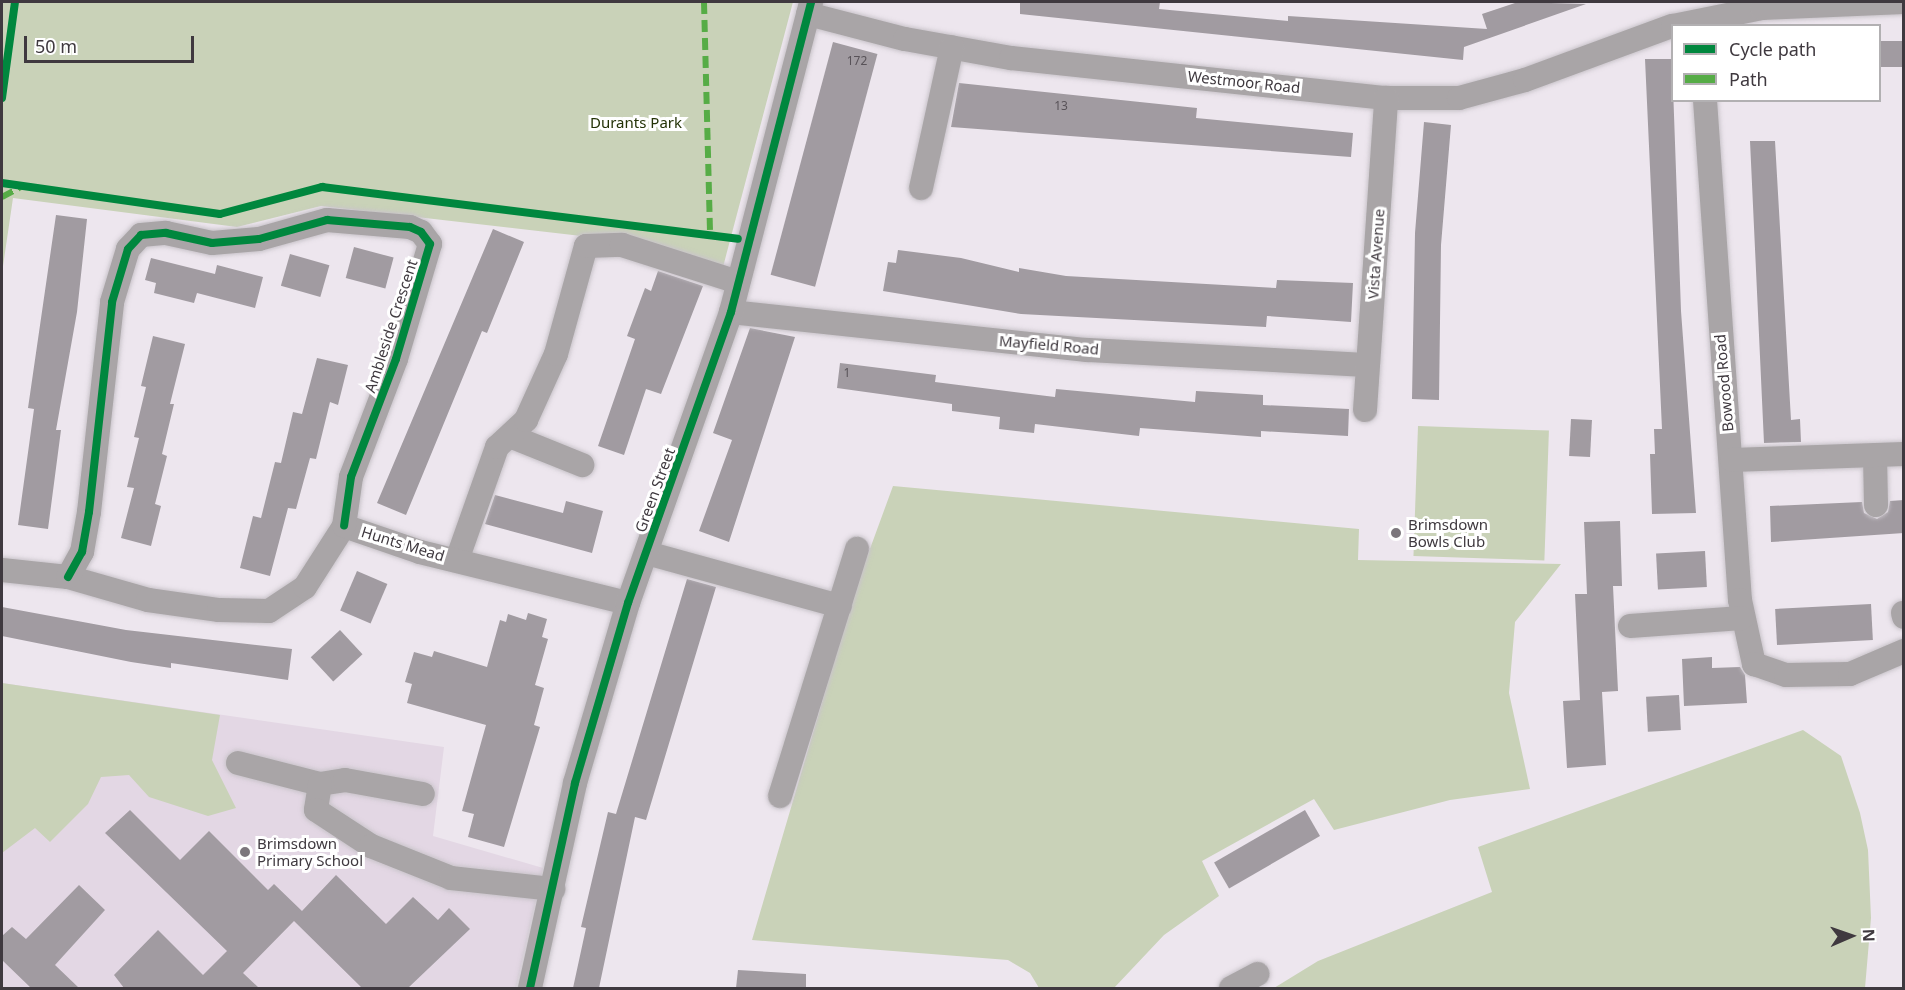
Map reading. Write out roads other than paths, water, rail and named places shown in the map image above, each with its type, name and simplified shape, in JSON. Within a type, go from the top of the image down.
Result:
[{"type":"street","name":"Westmoor Road","points":[[1684,24],[1762,8],[1904,2]]},
{"type":"street","name":"Westmoor Road","points":[[809,8],[952,47],[1011,58],[1386,98],[1459,98],[1671,27]]},
{"type":"street","name":"Green Street","points":[[530,988],[575,783],[628,603],[731,312],[809,8]]},
{"type":"street","points":[[921,188],[952,47]]},
{"type":"street","name":"Vista Avenue","points":[[1365,410],[1386,98]]},
{"type":"street","name":"Bowood Road","points":[[1705,102],[1742,618],[1754,664],[1786,675],[1850,674],[1904,651]]},
{"type":"street","name":"Ambleside Crescent","points":[[68,577],[82,552],[89,512],[112,302],[129,249],[141,235],[166,233],[212,243],[247,240],[327,220],[410,227],[421,231],[430,244],[404,338],[351,477],[344,526]]},
{"type":"street","points":[[457,561],[497,447],[526,420],[556,354],[586,246],[622,245],[738,282]]},
{"type":"street","name":"Mayfield Road","points":[[731,312],[1087,350],[1368,365]]},
{"type":"street","points":[[510,436],[582,465]]},
{"type":"street","points":[[1732,460],[1904,454]]},
{"type":"street","points":[[1875,456],[1876,505]]},
{"type":"street","name":"Hunts Mead","points":[[2,570],[68,577],[148,600],[219,610],[268,611],[305,587],[344,526],[457,561],[628,603]]},
{"type":"street","points":[[780,796],[857,549]]},
{"type":"street","points":[[647,553],[840,606]]},
{"type":"street","points":[[1630,626],[1742,618]]},
{"type":"street","points":[[238,762],[320,784],[345,780],[423,794]]},
{"type":"street","points":[[320,784],[316,810],[371,846],[451,878],[553,889]]},
{"type":"street","points":[[1231,988],[1257,974]]},
{"type":"place","name":"Brimsdown Bowls Club","points":[[1396,533]]},
{"type":"place","name":"Brimsdown Primary School","points":[[245,852]]},
{"type":"park label","name":"Durants Park","points":[[636,123]]}]
